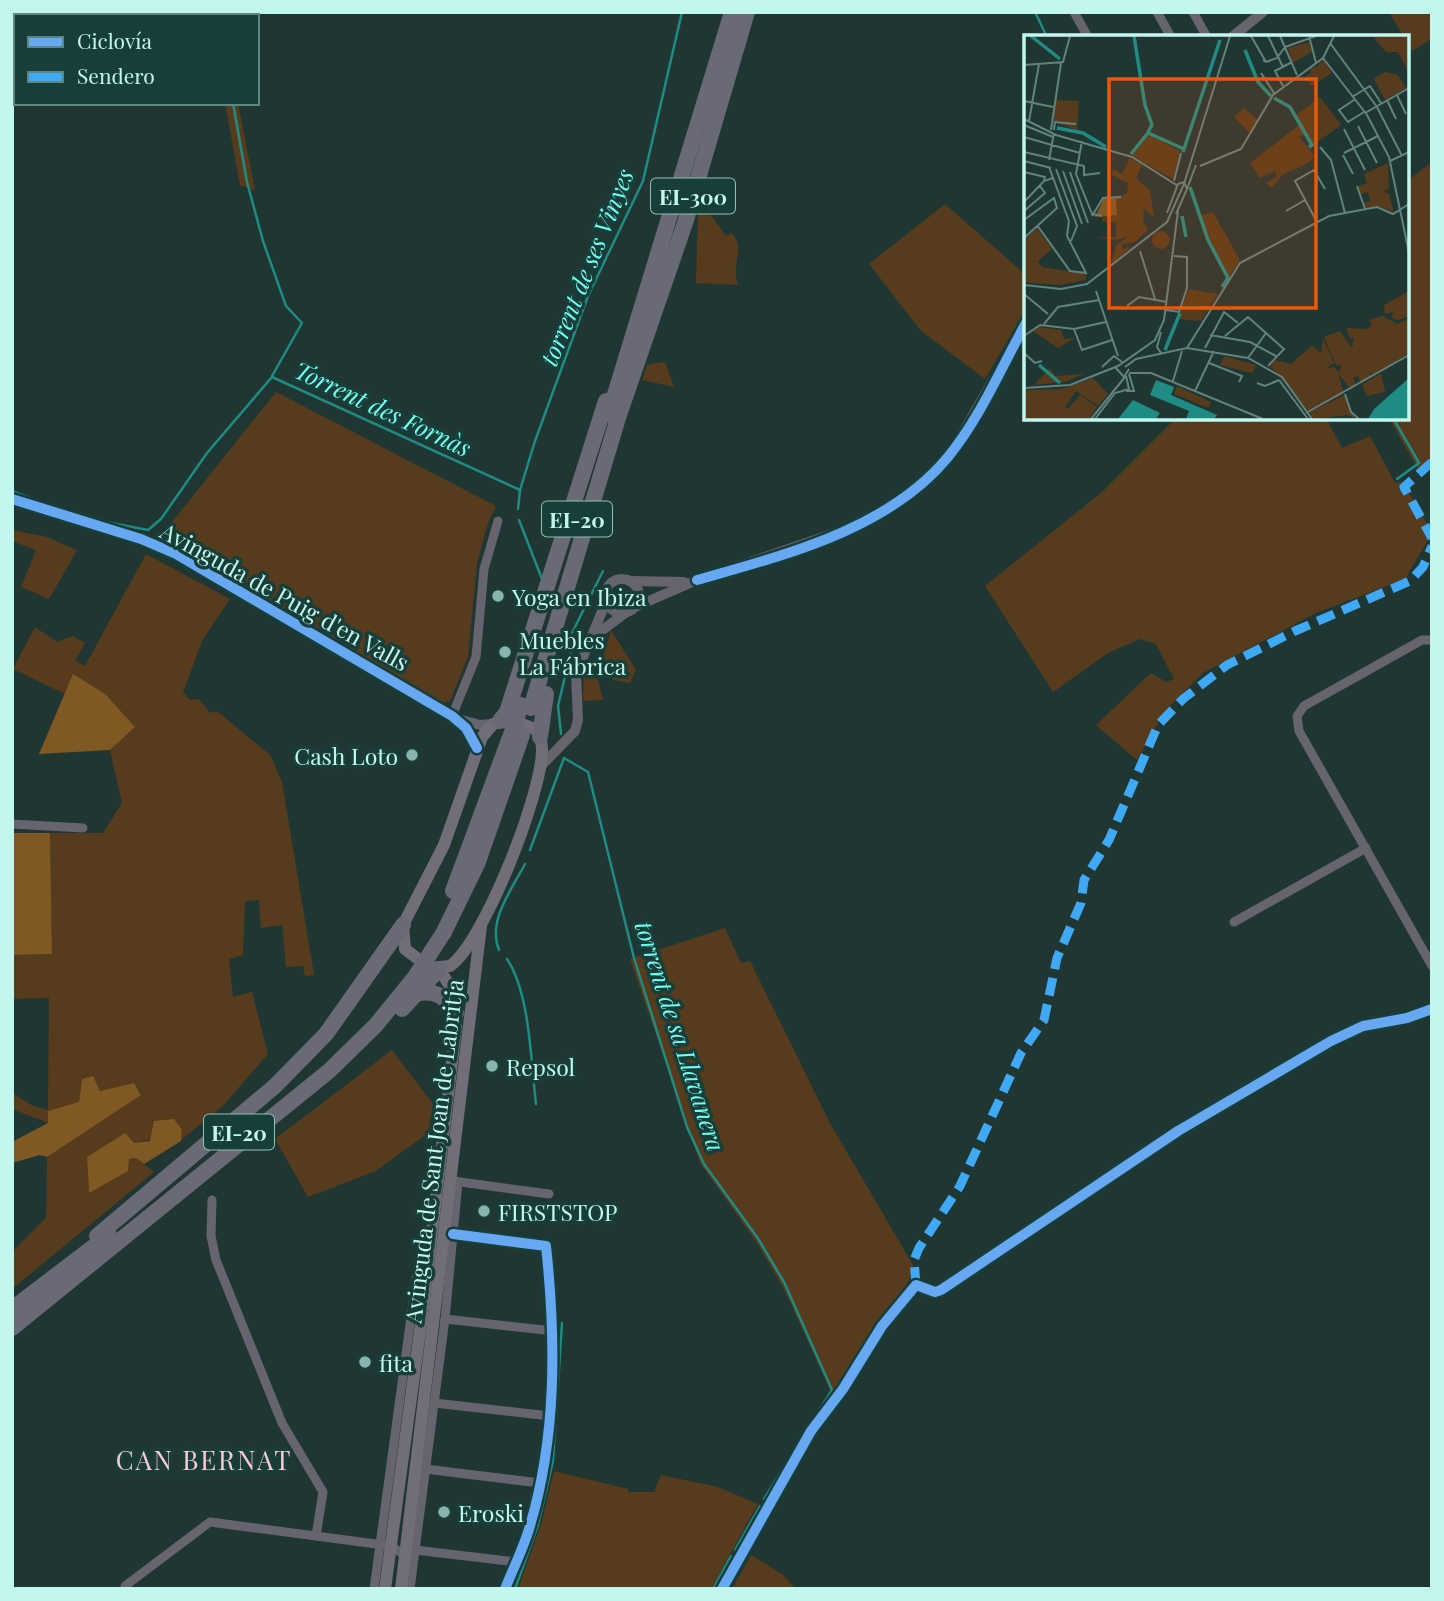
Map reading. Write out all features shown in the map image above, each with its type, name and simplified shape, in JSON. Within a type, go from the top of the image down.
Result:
[{"type":"highway","name":"EI-300","points":[[507,728],[507,712],[613,380],[634,334],[732,12]]},
{"type":"highway","name":"EI-300","points":[[541,738],[543,705],[599,515],[634,378],[685,223],[747,12]]},
{"type":"highway","name":"EI-20","points":[[526,706],[634,334]]},
{"type":"highway","name":"EI-20","points":[[12,1328],[329,1071],[376,1025],[411,974],[439,929],[468,856],[507,728],[526,706],[614,430],[634,378]]},
{"type":"highway","points":[[55,1274],[275,1086],[326,1034],[403,926]]},
{"type":"highway","points":[[75,1279],[118,1250],[310,1101],[356,1061],[439,969]]},
{"type":"highway","name":"EI-20","points":[[12,1309],[55,1274],[72,1265],[320,1065],[411,974]]},
{"type":"highway","points":[[416,994],[426,992],[443,997],[456,1013]]},
{"type":"main road","points":[[507,728],[519,721],[531,727],[541,738]]},
{"type":"main road","name":"EI-300","points":[[403,926],[444,845],[477,748],[507,728]]},
{"type":"main road","name":"EI-300","points":[[439,969],[459,960],[481,926],[513,852],[541,766],[541,738]]},
{"type":"main road","points":[[403,926],[402,942],[409,954],[430,968],[439,969]]},
{"type":"main road","name":"Avinguda de Sant Joan de Labritja","points":[[401,1589],[410,1553],[481,926]]},
{"type":"main road","name":"Avinguda de Sant Joan de Labritja","points":[[385,1589],[386,1545],[429,1256],[456,1013],[452,989],[439,969]]},
{"type":"street","points":[[1074,12],[1086,35]]},
{"type":"street","points":[[1157,12],[1170,35]]},
{"type":"street","points":[[1193,12],[1206,35]]},
{"type":"street","points":[[1234,35],[1263,12]]},
{"type":"street","points":[[594,636],[630,610],[697,580],[850,528],[890,508],[919,488],[961,439],[1024,327]]},
{"type":"street","name":"Avinguda de Puig d'en Valls","points":[[12,499],[141,539],[176,554],[452,716],[466,728],[477,748]]},
{"type":"street","points":[[452,716],[476,657],[484,569],[498,521]]},
{"type":"street","points":[[541,766],[554,751],[565,744],[578,720],[576,687],[580,660],[594,636],[611,583],[620,579],[658,583],[697,580]]},
{"type":"street","points":[[630,581],[639,591],[630,610]]},
{"type":"street","points":[[606,602],[616,612],[630,610]]},
{"type":"street","points":[[1432,640],[1422,640],[1304,706],[1297,716],[1299,731],[1432,966]]},
{"type":"street","name":"Avinguda de Puig d'en Valls","points":[[452,716],[480,725],[507,728]]},
{"type":"street","points":[[541,738],[565,744]]},
{"type":"street","points":[[12,824],[83,828]]},
{"type":"street","points":[[1234,922],[1366,848]]},
{"type":"street","points":[[722,1589],[811,1431],[843,1389],[882,1326],[916,1286],[936,1292],[941,1290],[1178,1131],[1348,1032],[1432,1010]]},
{"type":"street","points":[[454,1181],[549,1194]]},
{"type":"street","name":"Avinguda de Sant Joan de Labritja","points":[[410,1589],[410,1553],[425,1469],[445,1319],[453,1234],[454,1181]]},
{"type":"street","points":[[212,1200],[211,1236],[216,1260],[282,1423],[323,1492],[316,1536]]},
{"type":"street","points":[[453,1234],[546,1246],[553,1331],[550,1416],[540,1483],[529,1529],[505,1589]]},
{"type":"street","points":[[445,1319],[553,1331]]},
{"type":"street","points":[[434,1402],[550,1416]]},
{"type":"street","points":[[425,1469],[540,1483]]},
{"type":"street","points":[[125,1586],[210,1522],[386,1545],[410,1553],[516,1562]]},
{"type":"street","name":"Avinguda de Sant Joan de Labritja","points":[[374,1589],[386,1545]]},
{"type":"shaded area","points":[[1389,12],[1432,12],[1432,39],[1412,51],[1409,35],[1403,35]]},
{"type":"shaded area","points":[[225,105],[238,105],[255,190],[240,185]]},
{"type":"shaded area","points":[[1432,162],[1432,462],[1419,471],[1390,420],[1409,420],[1409,179]]},
{"type":"shaded area","points":[[945,204],[1024,273],[1024,312],[985,379],[921,331],[869,264]]},
{"type":"shaded area","points":[[698,212],[710,214],[726,236],[731,233],[736,238],[738,285],[696,283]]},
{"type":"shaded area","points":[[665,362],[674,387],[642,380],[647,365]]},
{"type":"shaded area","points":[[276,392],[496,506],[488,523],[477,563],[468,657],[450,701],[443,703],[161,536]]},
{"type":"shaded area","points":[[1174,420],[1327,420],[1342,448],[1370,436],[1395,483],[1403,482],[1432,533],[1405,579],[1316,613],[1203,673],[1165,711],[1137,760],[1096,725],[1151,673],[1166,682],[1174,679],[1156,644],[1140,639],[1108,653],[1053,692],[985,586],[1101,493]]},
{"type":"shaded area","points":[[12,530],[47,537],[77,550],[49,599],[21,587],[36,550],[12,541]]},
{"type":"shaded area","points":[[146,554],[230,599],[203,639],[183,692],[190,700],[199,699],[210,713],[217,711],[270,755],[282,782],[314,975],[305,976],[303,966],[286,967],[282,925],[261,928],[259,900],[245,901],[243,955],[229,959],[233,997],[252,992],[268,1054],[222,1107],[181,1140],[182,1130],[87,1157],[89,1192],[129,1159],[136,1158],[154,1172],[12,1289],[12,1252],[46,1218],[47,1157],[141,1094],[134,1083],[100,1091],[93,1077],[82,1079],[79,1102],[48,1123],[12,1109],[12,1093],[33,1106],[48,1110],[49,998],[12,999],[12,955],[52,954],[50,833],[103,833],[122,803],[110,750],[135,727],[73,675],[65,694],[13,669],[35,627],[57,642],[73,636],[85,643],[75,661],[85,666]]},
{"type":"shaded area","points":[[611,630],[636,670],[630,683],[613,680],[603,656]]},
{"type":"shaded area","points":[[590,668],[596,672],[603,700],[583,701],[584,672]]},
{"type":"shaded area","points":[[73,674],[105,694],[135,727],[110,750],[39,754]]},
{"type":"shaded area","points":[[12,833],[50,833],[52,954],[12,955]]},
{"type":"shaded area","points":[[725,928],[741,963],[750,961],[831,1125],[913,1265],[909,1281],[832,1394],[784,1289],[757,1243],[700,1163],[630,959]]},
{"type":"shaded area","points":[[392,1050],[433,1104],[428,1133],[376,1171],[308,1197],[275,1139]]},
{"type":"shaded area","points":[[93,1076],[100,1091],[134,1083],[141,1095],[47,1157],[40,1155],[12,1163],[12,1142],[48,1123],[48,1111],[79,1102],[82,1079]]},
{"type":"shaded area","points":[[174,1119],[182,1130],[181,1141],[144,1164],[136,1158],[129,1159],[128,1171],[89,1193],[87,1157],[125,1133],[134,1143],[150,1141],[154,1121]]},
{"type":"shaded area","points":[[554,1471],[628,1489],[628,1492],[654,1492],[661,1475],[718,1487],[758,1504],[711,1589],[518,1589],[541,1524]]},
{"type":"shaded area","points":[[751,1555],[782,1574],[796,1589],[732,1589]]},
{"type":"waterway","name":"torrent de ses Vinyes","points":[[518,509],[520,490],[535,441],[588,296],[643,181],[682,12]]},
{"type":"waterway","points":[[1035,12],[1046,35]]},
{"type":"waterway","points":[[233,105],[247,182],[263,241],[286,306],[302,323],[272,376]]},
{"type":"waterway","name":"Torrent des Fornàs","points":[[101,521],[148,530],[161,519],[207,453],[272,377],[520,490]]},
{"type":"waterway","points":[[1394,420],[1419,463],[1397,479]]},
{"type":"waterway","name":"Torrent des Fornàs","points":[[12,491],[48,505]]},
{"type":"waterway","name":"torrent de sa Llavanera","points":[[519,520],[542,579]]},
{"type":"waterway","name":"torrent de sa Llavanera","points":[[561,734],[558,706],[572,647],[570,637],[603,571]]},
{"type":"waterway","name":"torrent de sa Llavanera","points":[[530,850],[564,758],[588,772],[634,958],[687,1127],[704,1164],[757,1237],[784,1282],[832,1390],[764,1499]]},
{"type":"waterway","points":[[499,950],[496,939],[499,917],[525,864]]},
{"type":"waterway","points":[[507,959],[515,973],[525,1009],[536,1104]]},
{"type":"waterway","points":[[515,1589],[538,1525],[553,1461],[562,1323]]},
{"type":"waterway","name":"torrent de sa Llavanera","points":[[735,1550],[760,1506]]},
{"type":"waterway","name":"torrent de sa Llavanera","points":[[713,1589],[731,1556]]},
{"type":"marked path","points":[[1432,462],[1404,487],[1432,538]]},
{"type":"marked path","points":[[916,1285],[914,1260],[919,1248],[960,1186],[1021,1053],[1044,1020],[1057,958],[1081,903],[1084,880],[1109,840],[1158,725],[1183,699],[1227,665],[1295,631],[1410,581],[1423,567],[1432,546]]},
{"type":"cycle path","points":[[697,580],[833,537],[896,504],[924,482],[960,442],[1024,327]]},
{"type":"cycle path","points":[[12,499],[141,539],[176,554],[452,716],[466,728],[477,748]]},
{"type":"cycle path","points":[[722,1589],[811,1431],[843,1389],[882,1326],[916,1285],[935,1292],[941,1290],[1178,1131],[1331,1041],[1363,1026],[1407,1018],[1432,1009]]},
{"type":"cycle path","points":[[453,1234],[546,1246],[552,1317],[552,1388],[545,1459],[529,1529],[505,1589]]},
{"type":"place","name":"Yoga en Ibiza","points":[[498,596]]},
{"type":"place","name":"Muebles La Fábrica","points":[[505,652]]},
{"type":"place","name":"Cash Loto","points":[[412,755]]},
{"type":"place","name":"Repsol","points":[[492,1066]]},
{"type":"place","name":"FIRSTSTOP","points":[[484,1211]]},
{"type":"place","name":"fita","points":[[365,1362]]},
{"type":"place","name":"Eroski","points":[[444,1512]]},
{"type":"district","name":"CAN BERNAT","points":[[204,1459]]}]
